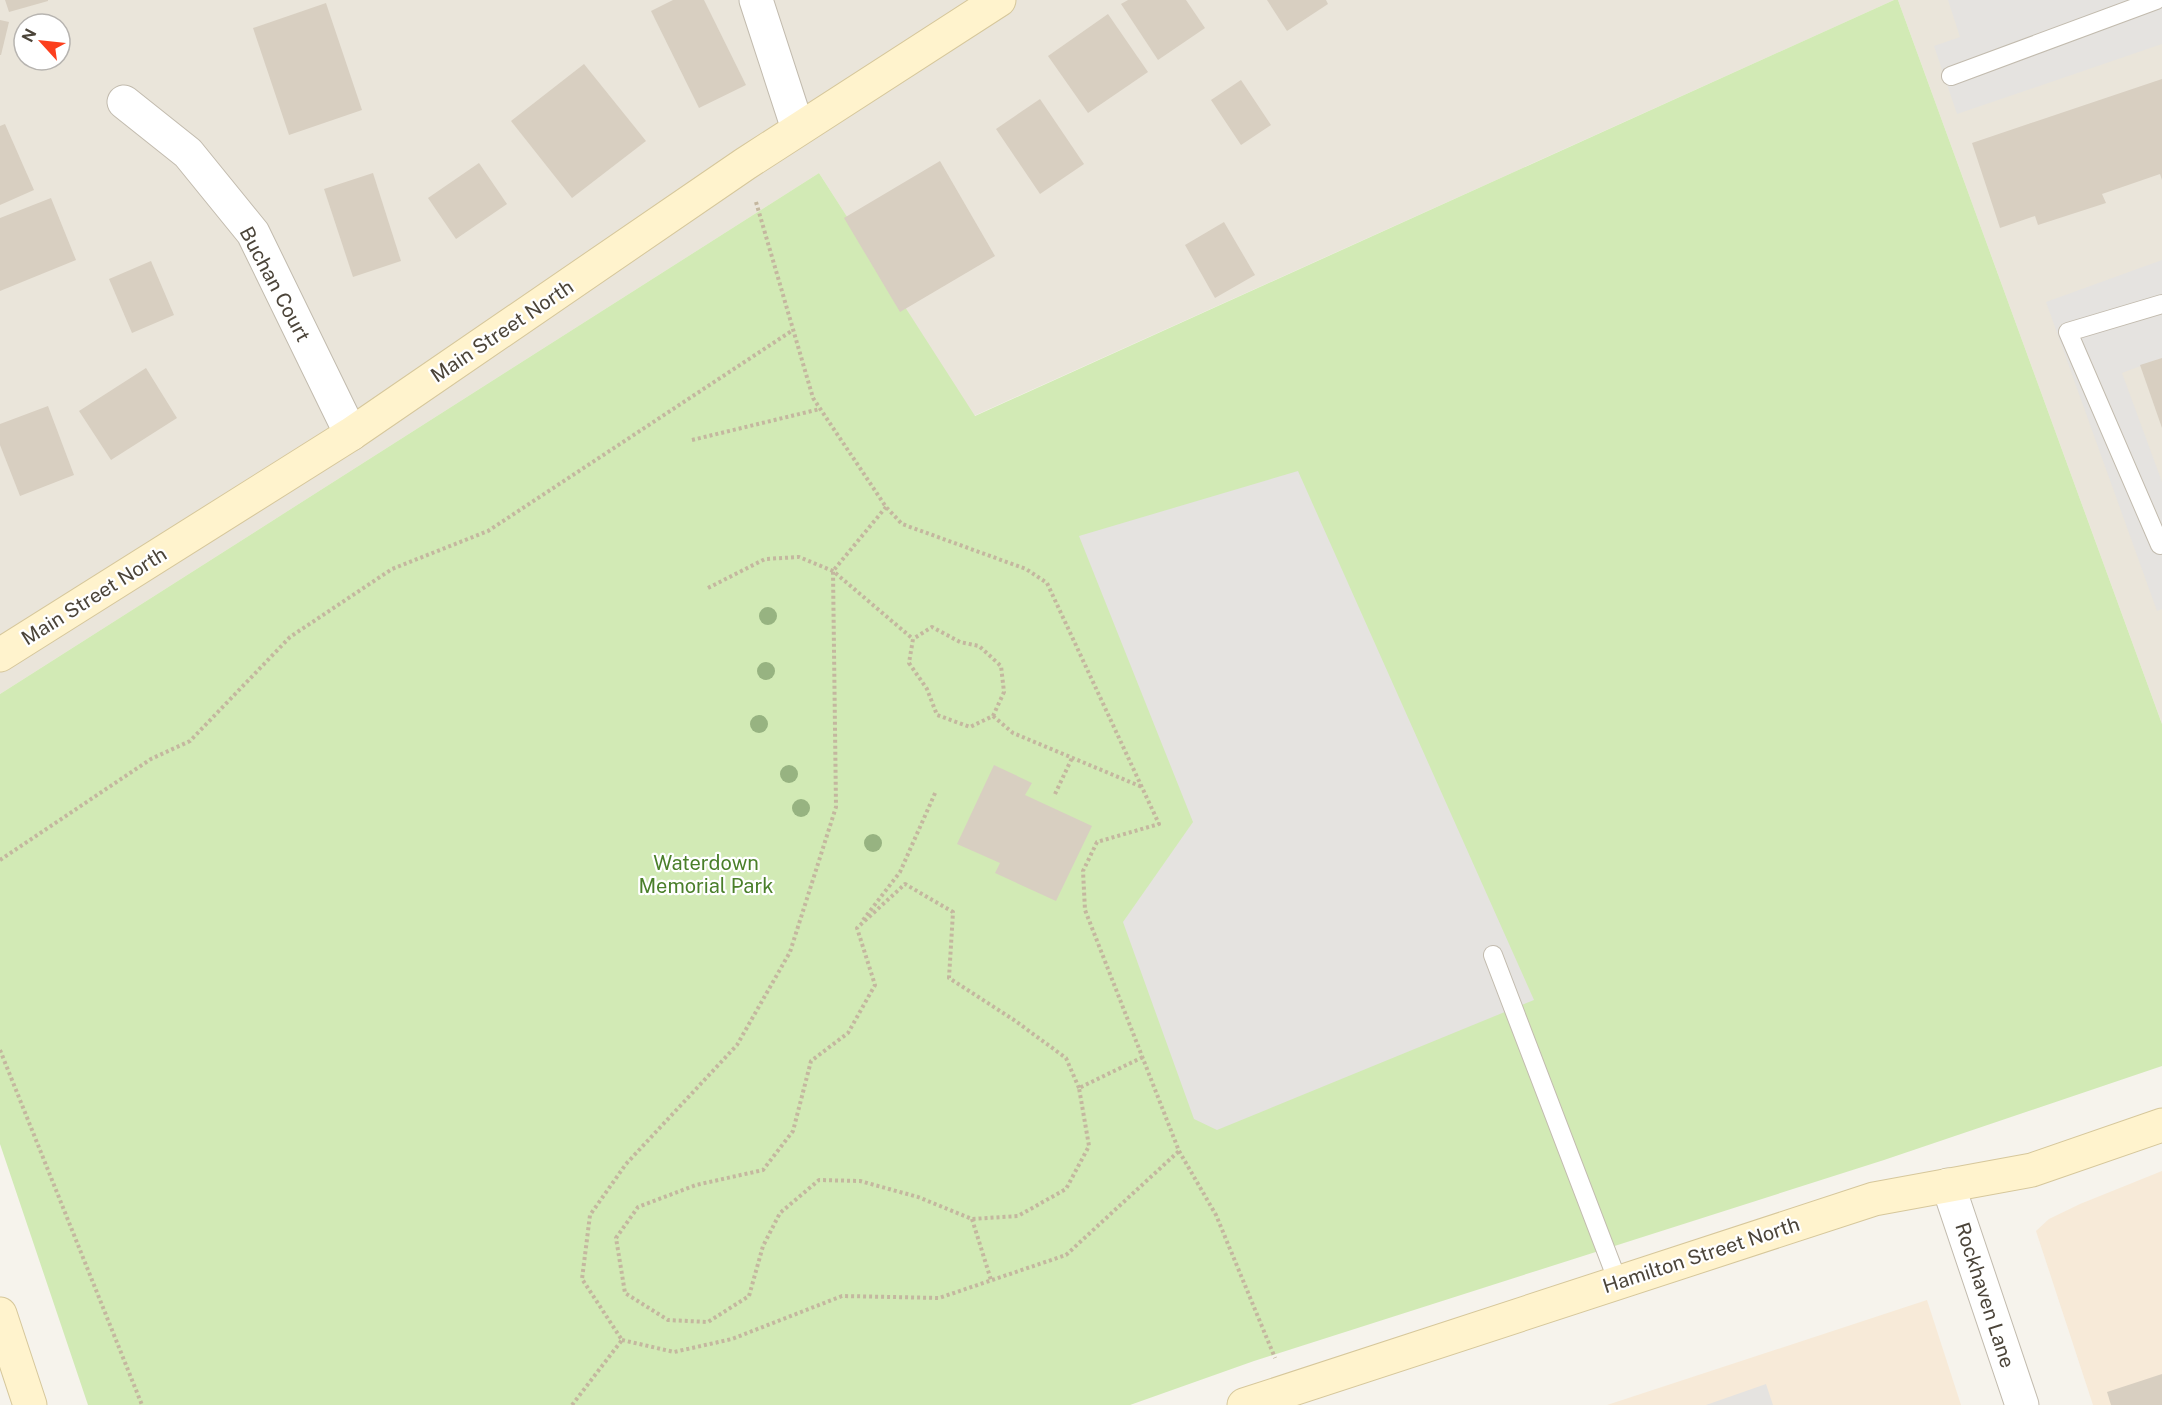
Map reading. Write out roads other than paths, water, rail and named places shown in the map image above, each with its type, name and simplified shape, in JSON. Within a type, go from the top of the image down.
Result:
[{"type":"street","points":[[756,0],[798,129]]},
{"type":"street","name":"Main Street North","points":[[0,655],[351,434],[745,164],[999,0]]},
{"type":"street","name":"Buchan Court","points":[[124,102],[188,153],[253,233],[351,434]]},
{"type":"street","name":"Hamilton Street North","points":[[1244,1405],[1874,1199],[2032,1170],[2162,1125]]},
{"type":"street","name":"Rockhaven Lane","points":[[1948,1185],[2022,1405]]},
{"type":"street","points":[[0,1314],[30,1405]]},
{"type":"lane","points":[[1951,76],[2156,0]]},
{"type":"lane","points":[[2162,304],[2068,332],[2160,545],[2162,544]]},
{"type":"lane","points":[[1492,955],[1618,1282]]},
{"type":"park label","name":"Waterdown Memorial Park","points":[[706,874]]}]
